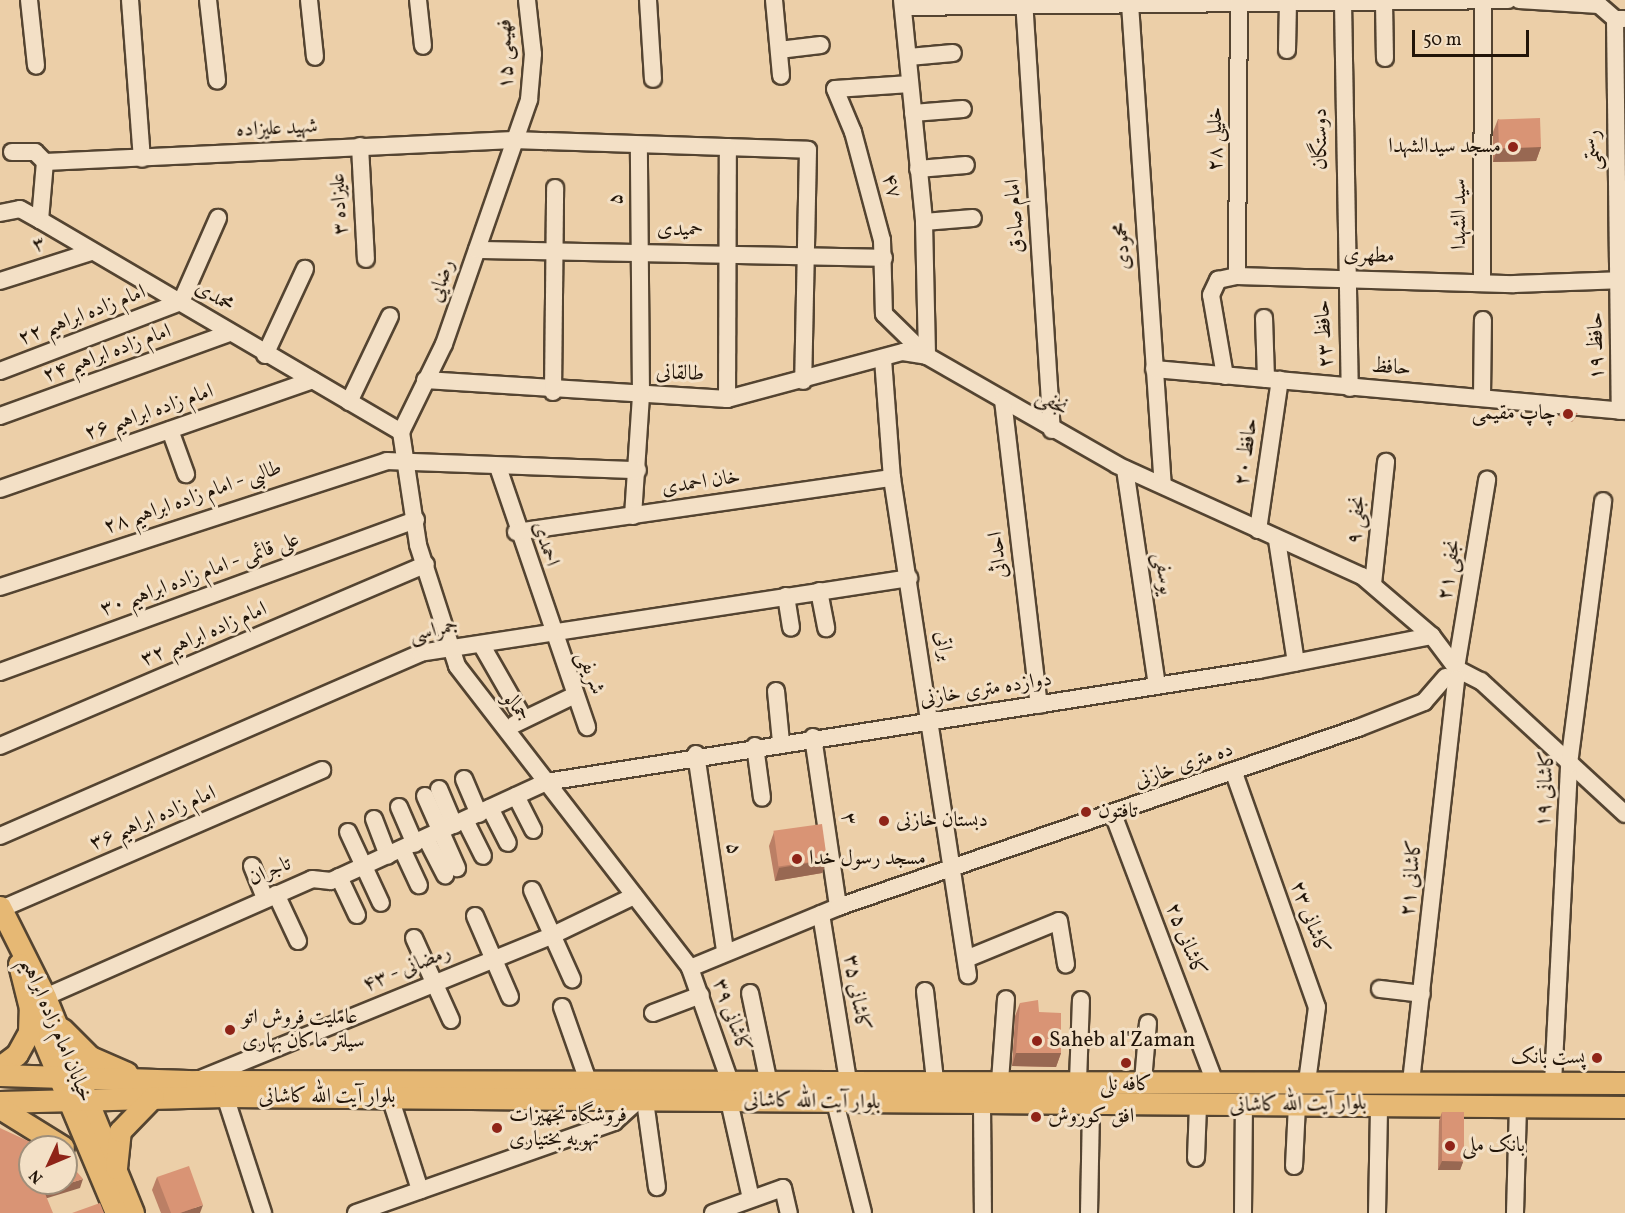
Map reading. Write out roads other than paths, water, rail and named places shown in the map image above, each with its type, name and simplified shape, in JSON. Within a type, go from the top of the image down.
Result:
[{"type":"main road","name":"خیابان امام زاده ابراهیم","points":[[1,908],[42,1005],[77,1077],[114,1196],[133,1213]]},
{"type":"main road","points":[[0,1067],[17,1053],[42,1005],[66,1036],[90,1057],[152,1088],[120,1131],[114,1196]]},
{"type":"main road","name":"بلوار آیت الله کاشانی","points":[[0,1075],[77,1077],[225,1096],[1198,1107],[1379,1104],[1625,1107]]},
{"type":"main road","points":[[34,1076],[44,1089],[35,1103]]},
{"type":"main road","points":[[77,1077],[91,1090],[85,1100]]},
{"type":"main road","name":"بلوار آیت الله کاشانی","points":[[0,1102],[35,1103],[85,1100],[196,1080],[587,1078],[1625,1083]]},
{"type":"main road","points":[[729,1079],[729,1101]]},
{"type":"main road","points":[[0,1108],[43,1135]]},
{"type":"main road","points":[[78,1161],[114,1196]]},
{"type":"street","points":[[29,0],[36,66]]},
{"type":"street","points":[[130,0],[142,159]]},
{"type":"street","points":[[208,0],[217,80]]},
{"type":"street","points":[[309,0],[315,57]]},
{"type":"street","points":[[418,0],[423,46]]},
{"type":"street","name":"فهیمی ۱۵","points":[[513,140],[533,79],[527,0]]},
{"type":"street","points":[[648,0],[653,79]]},
{"type":"street","points":[[774,0],[781,76]]},
{"type":"street","points":[[927,356],[924,222],[902,4],[1483,2],[1508,0]]},
{"type":"street","points":[[1519,0],[1599,5],[1620,19]]},
{"type":"street","name":"خلیلی ۲۸","points":[[1238,276],[1239,2]]},
{"type":"street","points":[[1287,50],[1288,2]]},
{"type":"street","name":"دوستگان","points":[[1343,2],[1344,277]]},
{"type":"street","points":[[1384,2],[1385,58]]},
{"type":"street","name":"سید الشهدا","points":[[1482,283],[1483,2]]},
{"type":"street","name":"امام صادق","points":[[1024,3],[1052,430]]},
{"type":"street","name":"محمودی","points":[[1130,4],[1163,485]]},
{"type":"street","name":"رستمی","points":[[1620,19],[1622,280]]},
{"type":"street","points":[[779,50],[821,45]]},
{"type":"street","points":[[909,57],[953,53]]},
{"type":"street","name":"۴۷","points":[[910,84],[835,89],[853,132],[884,258],[884,314],[927,356]]},
{"type":"street","points":[[913,113],[963,109]]},
{"type":"street","name":"شهید علیزاده","points":[[45,162],[513,140],[808,150],[808,256]]},
{"type":"street","name":"رضایی","points":[[401,432],[424,380],[444,344],[513,140]]},
{"type":"street","name":"علیزاده ۳","points":[[360,146],[366,259]]},
{"type":"street","name":"۵","points":[[633,516],[638,470],[641,394],[639,146]]},
{"type":"street","points":[[727,399],[728,147]]},
{"type":"street","points":[[12,152],[35,152],[45,162],[40,220]]},
{"type":"street","points":[[918,169],[966,165]]},
{"type":"street","points":[[553,392],[558,250],[555,188]]},
{"type":"street","name":"محمدی","points":[[0,213],[20,209],[181,302],[265,355],[313,380],[401,432]]},
{"type":"street","points":[[181,302],[218,218]]},
{"type":"street","points":[[924,222],[972,218]]},
{"type":"street","name":"حمیدی","points":[[477,250],[726,253],[884,258]]},
{"type":"street","name":"۳","points":[[0,280],[91,252]]},
{"type":"street","points":[[804,381],[808,256]]},
{"type":"street","points":[[265,355],[305,269]]},
{"type":"street","name":"مطهری","points":[[1225,376],[1211,295],[1218,280],[1238,276],[1344,277],[1482,283],[1622,280]]},
{"type":"street","name":"حافظ ۲۳","points":[[1344,277],[1350,388]]},
{"type":"street","name":"حافظ ۱۹","points":[[1622,280],[1623,411]]},
{"type":"street","name":"امام زاده ابراهیم ۲۲","points":[[0,371],[181,302]]},
{"type":"street","points":[[349,402],[390,316]]},
{"type":"street","name":"حافظ ۲۰","points":[[1258,530],[1273,380],[1264,318]]},
{"type":"street","points":[[1482,397],[1483,320]]},
{"type":"street","name":"امام زاده ابراهیم ۲۴","points":[[0,416],[229,333]]},
{"type":"street","name":"طالقانی","points":[[424,380],[553,392],[727,399],[883,360],[903,352],[927,356]]},
{"type":"street","name":"نجفی","points":[[927,356],[1052,430],[1125,468],[1373,584],[1432,636],[1454,672]]},
{"type":"street","name":"براتی","points":[[883,360],[892,478],[932,721],[967,967],[1059,921],[1066,964]]},
{"type":"street","name":"حافظ","points":[[1154,369],[1623,411]]},
{"type":"street","name":"امام زاده ابراهیم ۲۶","points":[[0,489],[313,380]]},
{"type":"street","name":"احداثی","points":[[1002,400],[1039,705]]},
{"type":"street","points":[[170,430],[186,474]]},
{"type":"street","name":"جمالو","points":[[401,432],[404,464],[426,564],[450,646],[472,691],[506,728],[690,968]]},
{"type":"street","name":"طالبی - امام زاده ابراهیم ۲۸","points":[[0,587],[303,484],[387,461],[404,464],[638,470]]},
{"type":"street","name":"نجفی ۹","points":[[1373,584],[1386,462]]},
{"type":"street","name":"احمدی","points":[[498,467],[516,532],[552,634]]},
{"type":"street","name":"یوسفی","points":[[1125,468],[1157,686]]},
{"type":"street","name":"خان احمدی","points":[[516,532],[892,478]]},
{"type":"street","name":"نجفی ۲۱","points":[[1454,672],[1487,480]]},
{"type":"street","name":"کاشانی ۱۹","points":[[1553,1083],[1569,764],[1603,501]]},
{"type":"street","name":"علی قائمی - امام زاده ابراهیم ۳۰","points":[[0,672],[416,520]]},
{"type":"street","points":[[1277,540],[1296,663]]},
{"type":"street","name":"امام زاده ابراهیم ۳۲","points":[[0,746],[426,564]]},
{"type":"street","name":"جمراسی","points":[[0,836],[420,653],[450,646],[552,634],[909,578]]},
{"type":"street","points":[[819,591],[826,628]]},
{"type":"street","points":[[786,596],[791,628]]},
{"type":"street","name":"شریفی","points":[[552,634],[587,727]]},
{"type":"street","name":"دوازده متری خازنی","points":[[546,782],[696,754],[1157,686],[1296,663],[1432,636]]},
{"type":"street","points":[[481,644],[524,719]]},
{"type":"street","points":[[1454,672],[1481,681],[1625,814]]},
{"type":"street","name":"ده متری خازنی","points":[[690,968],[724,950],[838,907],[1234,773],[1424,702],[1454,672]]},
{"type":"street","name":"کاشانی ۲۱","points":[[1411,1082],[1454,672]]},
{"type":"street","points":[[776,691],[782,742]]},
{"type":"street","points":[[506,728],[574,694]]},
{"type":"street","name":"۳","points":[[813,738],[838,907]]},
{"type":"street","points":[[755,746],[762,798]]},
{"type":"street","name":"۵","points":[[696,754],[724,950]]},
{"type":"street","name":"امام زاده ابراهیم ۳۶","points":[[1,908],[322,770]]},
{"type":"street","name":"کاشانی ۲۳","points":[[1234,773],[1317,1007],[1306,1082]]},
{"type":"street","points":[[420,885],[440,832],[464,779]]},
{"type":"street","name":"تاجران","points":[[42,1005],[271,896],[312,879],[339,878],[546,782]]},
{"type":"street","points":[[432,793],[451,872]]},
{"type":"street","points":[[516,796],[533,830]]},
{"type":"street","points":[[399,807],[483,856]]},
{"type":"street","name":"کاشانی ۲۵","points":[[1113,814],[1215,1082]]},
{"type":"street","points":[[374,819],[508,843]]},
{"type":"street","points":[[348,832],[381,903]]},
{"type":"street","points":[[252,866],[298,941]]},
{"type":"street","points":[[339,878],[357,915]]},
{"type":"street","points":[[532,890],[572,979]]},
{"type":"street","name":"رمضانی - ۴۳","points":[[196,1080],[553,935],[634,896]]},
{"type":"street","name":"کاشانی ۳۵","points":[[820,914],[848,1080]]},
{"type":"street","points":[[475,916],[510,997]]},
{"type":"street","points":[[414,938],[451,1020]]},
{"type":"street","name":"کاشانی ۳۹","points":[[690,968],[729,1079]]},
{"type":"street","points":[[1380,989],[1422,994]]},
{"type":"street","points":[[925,991],[935,1080]]},
{"type":"street","points":[[750,993],[768,1079]]},
{"type":"street","points":[[653,1013],[701,995]]},
{"type":"street","points":[[1000,1081],[1006,999]]},
{"type":"street","points":[[1078,1081],[1081,1000]]},
{"type":"street","points":[[562,1007],[587,1078]]},
{"type":"street","points":[[1143,1082],[1148,1023]]},
{"type":"street","points":[[225,1096],[263,1213]]},
{"type":"street","points":[[390,1097],[420,1190]]},
{"type":"street","points":[[356,1213],[614,1122],[641,1101],[657,1187]]},
{"type":"street","points":[[729,1101],[751,1199]]},
{"type":"street","points":[[835,1102],[863,1213]]},
{"type":"street","points":[[1377,1213],[1379,1104]]},
{"type":"street","points":[[982,1105],[983,1213]]},
{"type":"street","points":[[1294,1166],[1297,1105]]},
{"type":"street","points":[[1515,1213],[1518,1105]]},
{"type":"street","points":[[1089,1213],[1091,1106]]},
{"type":"street","points":[[1243,1213],[1244,1106]]},
{"type":"street","points":[[1196,1158],[1198,1107]]},
{"type":"street","points":[[713,1213],[783,1188],[789,1213]]},
{"type":"place","name":"مسجد سیدالشهدا","points":[[1513,147]]},
{"type":"place","name":"چاپ مقیمی","points":[[1568,414]]},
{"type":"place","name":"تافتون","points":[[1086,812]]},
{"type":"place","name":"دبستان خازنی","points":[[884,821]]},
{"type":"place","name":"مسجد رسول خدا","points":[[797,859]]},
{"type":"place","name":"عاملیت فروش اتو سیلتر ماکان بهاری","points":[[230,1030]]},
{"type":"place","name":"Saheb al'Zaman","points":[[1037,1041]]},
{"type":"place","name":"پست بانک","points":[[1597,1058]]},
{"type":"place","name":"کافه نلی","points":[[1126,1063]]},
{"type":"place","name":"افق کوروش","points":[[1036,1117]]},
{"type":"place","name":"فروشگاه تجهیزات تهویه بختیاری","points":[[497,1128]]},
{"type":"place","name":"بانک ملی","points":[[1450,1146]]}]
